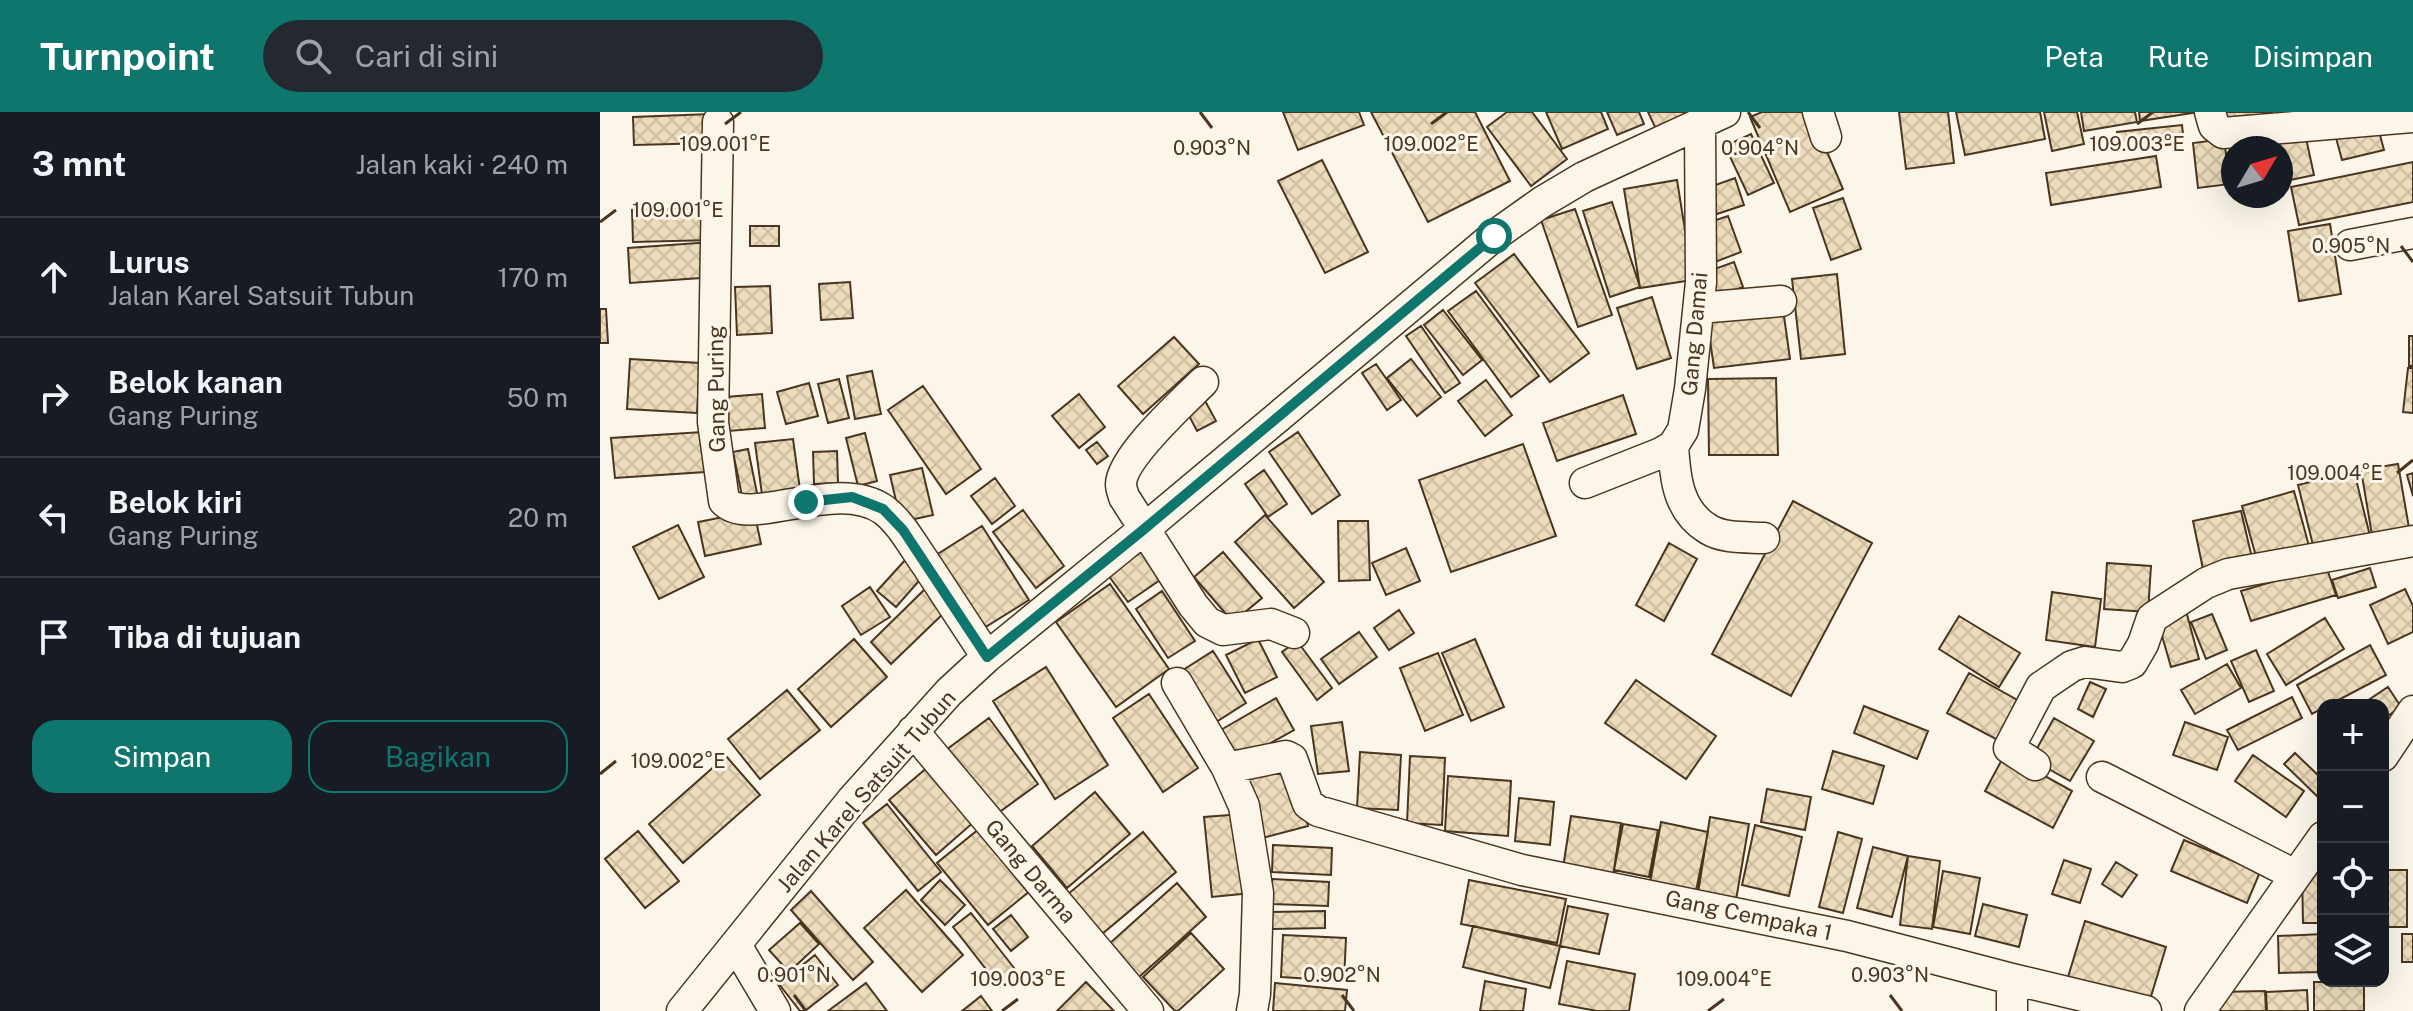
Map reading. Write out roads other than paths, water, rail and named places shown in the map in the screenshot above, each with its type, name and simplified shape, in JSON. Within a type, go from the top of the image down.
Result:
[{"type":"street","points":[[2210,112],[2214,126],[2223,133],[2413,117]]},
{"type":"street","name":"Gang Damai","points":[[1673,446],[1683,430],[1690,389],[1699,308],[1712,118]]},
{"type":"street","name":"Jalan Karel Satsuit Tubun","points":[[682,1011],[852,800],[949,692],[987,657],[1494,236],[1584,177],[1712,118]]},
{"type":"street","name":"Gang Puring","points":[[718,122],[713,422],[724,501],[731,508],[747,510],[852,497],[883,509],[903,530],[987,657]]},
{"type":"street","points":[[2350,245],[2413,233]]},
{"type":"street","points":[[1699,308],[1781,301]]},
{"type":"street","points":[[1203,382],[1137,452],[1126,468],[1121,485],[1124,497],[1143,530],[1207,622],[1223,630],[1271,624],[1294,633]]},
{"type":"street","points":[[1585,483],[1673,446],[1679,495],[1692,515],[1709,530],[1728,536],[1764,538]]},
{"type":"street","points":[[2035,765],[2009,748],[2041,687],[2072,666],[2085,662],[2122,667],[2132,663],[2152,618],[2189,592],[2228,574],[2413,541]]},
{"type":"street","points":[[1177,683],[1227,768],[1244,806],[1258,893],[1252,1011]]},
{"type":"street","points":[[2389,747],[2413,711]]},
{"type":"street","name":"Gang Darma","points":[[913,731],[1148,1011]]},
{"type":"street","name":"Gang Cempaka 1","points":[[1227,768],[1286,756],[1292,759],[1308,804],[1318,811],[1522,870],[1847,936],[2146,1011]]},
{"type":"street","points":[[2102,777],[2295,875]]},
{"type":"street","points":[[2200,1011],[2319,843]]},
{"type":"street","points":[[736,945],[775,1011]]},
{"type":"street","points":[[2012,979],[2012,1011]]}]
